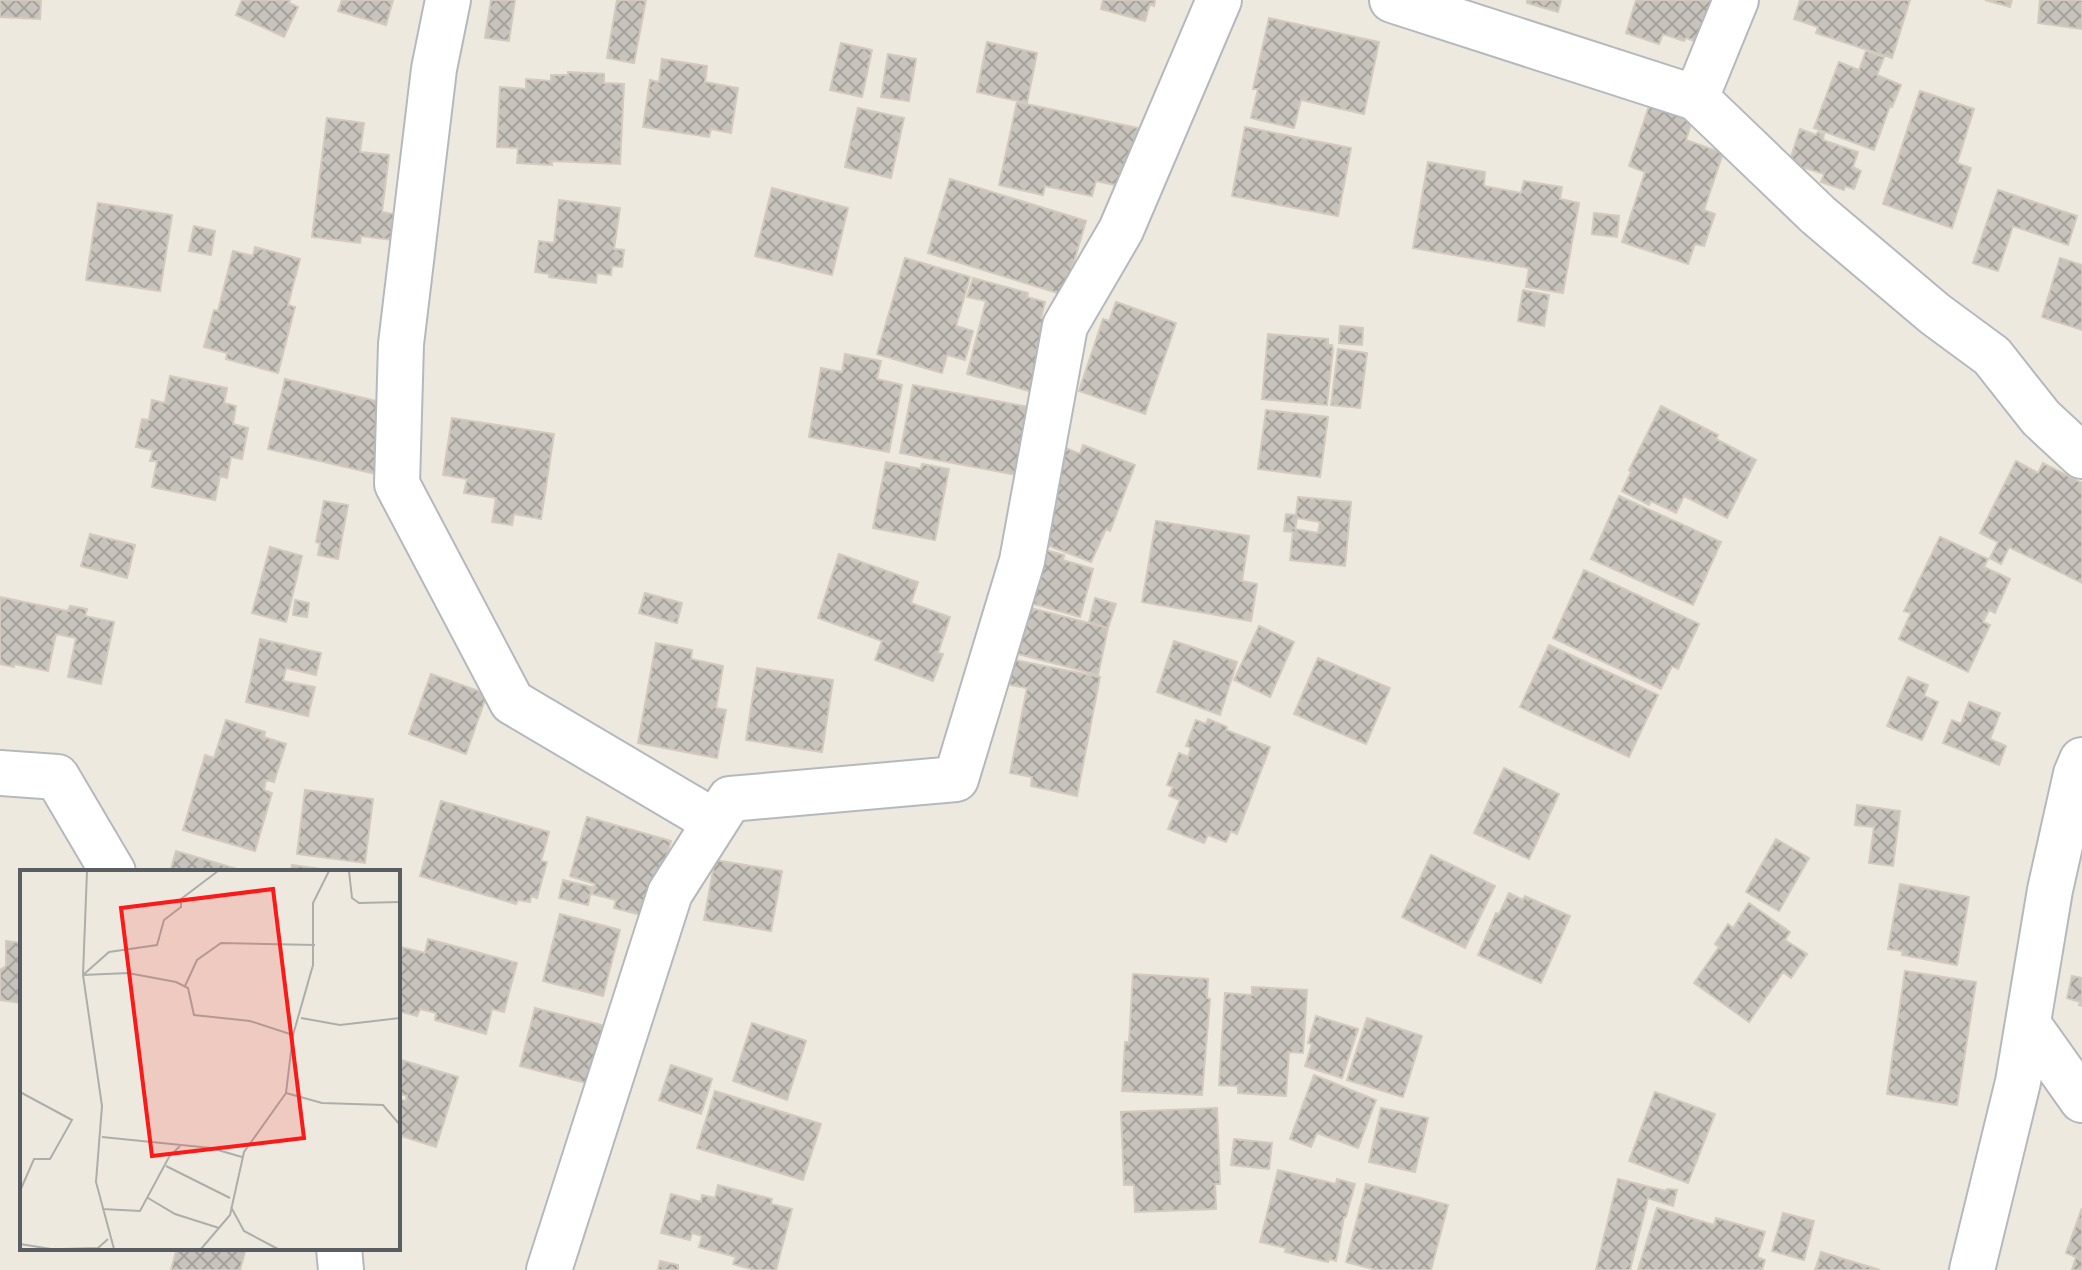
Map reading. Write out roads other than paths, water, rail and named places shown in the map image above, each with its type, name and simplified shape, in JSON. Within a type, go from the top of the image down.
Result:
[{"type":"street","points":[[448,0],[434,69],[401,344],[397,484],[512,702],[715,822]]},
{"type":"street","points":[[549,1270],[670,893],[730,799],[956,779],[1022,561],[1065,326],[1121,230],[1219,0]]},
{"type":"street","points":[[1392,0],[1696,98],[1818,215],[1935,314],[1992,356],[2041,418],[2082,456]]},
{"type":"street","points":[[1696,98],[1736,0]]},
{"type":"street","points":[[1972,1270],[2018,1082],[2050,890],[2076,774],[2082,760]]},
{"type":"street","points":[[0,773],[57,777],[112,870]]},
{"type":"street","points":[[2028,1024],[2082,1100]]},
{"type":"street","points":[[339,1250],[341,1270]]}]
